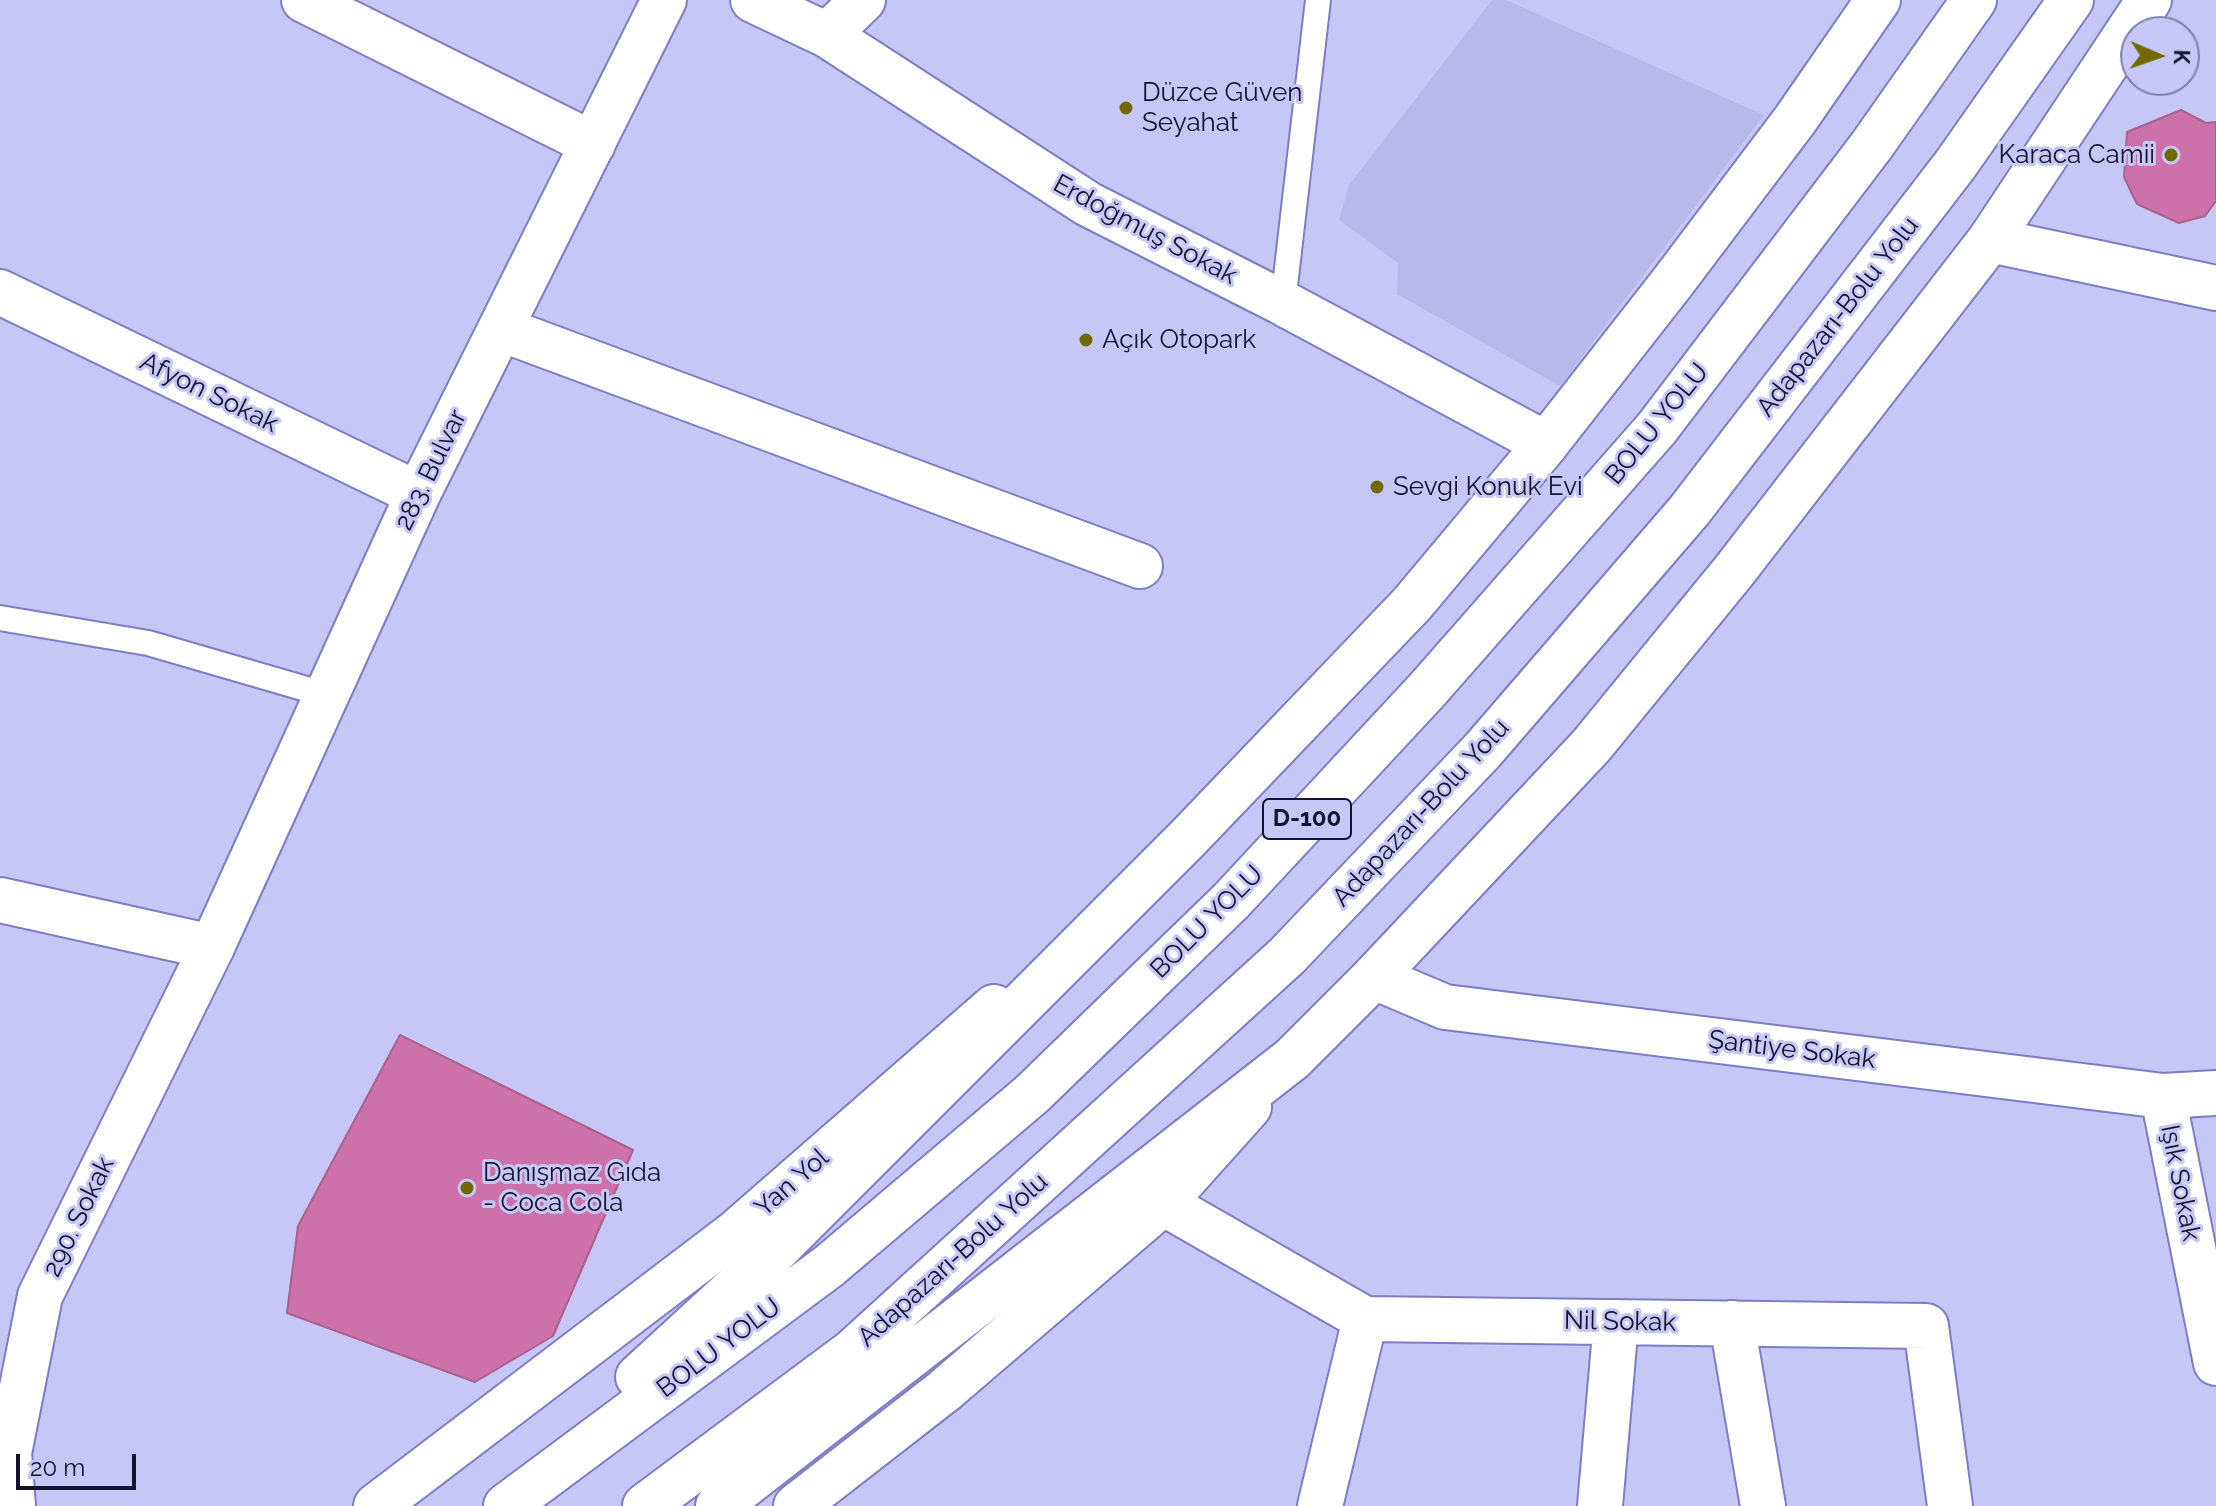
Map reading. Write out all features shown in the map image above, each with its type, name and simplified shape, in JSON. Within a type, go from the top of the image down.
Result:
[{"type":"main road","points":[[304,0],[593,144]]},
{"type":"main road","name":"283. Bulvar","points":[[212,947],[418,494],[664,0]]},
{"type":"main road","name":"Erdoğmuş Sokak","points":[[753,0],[827,35],[1088,204],[1283,303],[1546,444]]},
{"type":"main road","points":[[827,35],[863,0]]},
{"type":"main road","points":[[497,1506],[771,1255],[1189,837],[1412,604],[1546,444],[1795,120],[1878,0]]},
{"type":"main road","name":"BOLU YOLU","points":[[506,1506],[829,1266],[1032,1094],[1231,901],[1428,689],[1657,428],[1872,145],[1974,0]]},
{"type":"main road","name":"Adapazarı-Bolu Yolu","points":[[645,1506],[863,1342],[1287,956],[1483,750],[1689,511],[1955,165],[2071,0]]},
{"type":"main road","points":[[796,1506],[944,1391],[1163,1203],[1292,1059],[1374,977],[1591,746],[1734,571],[1990,240],[2149,0]]},
{"type":"main road","points":[[1990,240],[2216,288]]},
{"type":"main road","name":"Afyon Sokak","points":[[0,292],[418,494]]},
{"type":"main road","points":[[501,329],[1140,566]]},
{"type":"main road","name":"Yan Yol","points":[[376,1506],[735,1233],[1189,837]]},
{"type":"main road","points":[[0,900],[212,947]]},
{"type":"main road","name":"290. Sokak","points":[[13,1506],[9,1453],[40,1296],[212,947]]},
{"type":"main road","name":"Şantiye Sokak","points":[[1374,977],[1445,1007],[2163,1096],[2216,1093]]},
{"type":"main road","points":[[718,1506],[1292,1059]]},
{"type":"main road","name":"Işık Sokak","points":[[2163,1096],[2216,1363]]},
{"type":"main road","name":"Nil Sokak","points":[[1163,1203],[1365,1319],[1926,1326],[1950,1506]]},
{"type":"main road","points":[[1320,1506],[1365,1319]]},
{"type":"main road","points":[[1600,1506],[1616,1322]]},
{"type":"main road","points":[[1732,1323],[1763,1506]]},
{"type":"lane","points":[[1283,303],[1318,0]]},
{"type":"lane","points":[[0,618],[148,643],[327,695]]},
{"type":"shaded area","points":[[1492,0],[1506,0],[1764,115],[1560,386],[1397,294],[1398,263],[1339,220],[1349,185]]},
{"type":"building","name":"Karaca Camii","points":[[2181,110],[2206,123],[2216,122],[2216,201],[2205,216],[2179,223],[2137,204],[2124,177],[2127,132]]},
{"type":"building","name":"Danışmaz Gıda - Coca Cola","points":[[400,1035],[633,1150],[553,1336],[475,1382],[287,1313],[298,1226]]},
{"type":"place","name":"Düzce Güven Seyahat","points":[[1126,108]]},
{"type":"place","name":"Karaca Camii","points":[[2171,155]]},
{"type":"place","name":"Açık Otopark","points":[[1086,340]]},
{"type":"place","name":"Sevgi Konuk Evi","points":[[1377,487]]},
{"type":"place","name":"Danışmaz Gıda - Coca Cola","points":[[467,1188]]}]
